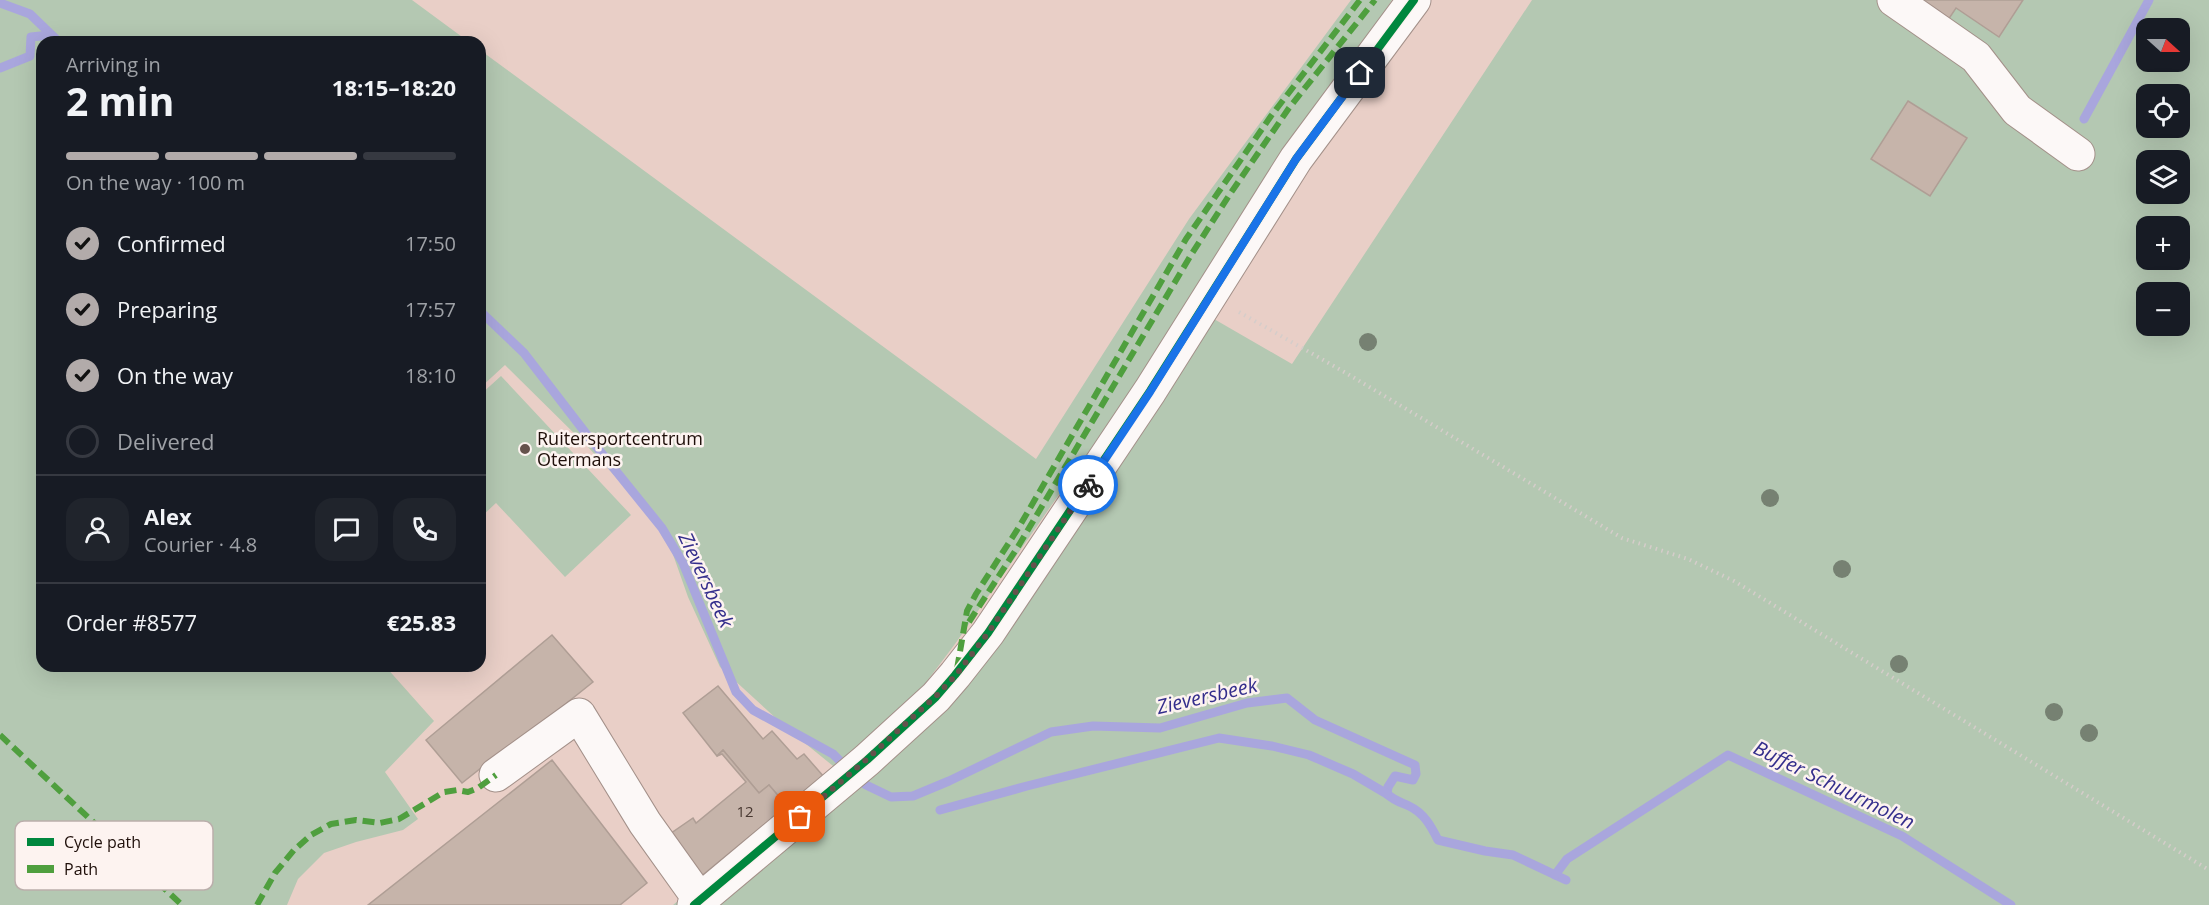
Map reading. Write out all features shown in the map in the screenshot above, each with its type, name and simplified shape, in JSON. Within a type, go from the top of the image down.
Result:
[{"type":"street","points":[[495,775],[579,715],[645,823],[711,899],[936,696],[956,675],[988,633],[1150,392],[1296,159],[1414,0]]},
{"type":"street","points":[[1894,0],[1976,57],[2017,110],[2078,154]]},
{"type":"path","points":[[1210,294],[1612,533],[1641,545],[1688,559],[1734,581],[2209,870]]},
{"type":"green space","points":[[0,0],[412,0],[461,36],[36,36],[36,672],[390,672],[434,721],[385,772],[418,819],[403,830],[324,853],[298,879],[287,905],[0,905]]},
{"type":"green space","points":[[1351,0],[1392,0],[1234,243],[955,644],[906,709],[952,704],[1214,319],[1292,364],[1532,0],[2209,0],[2209,905],[673,905],[838,770],[790,731],[720,667],[688,597],[664,529],[588,447],[505,365],[486,382],[486,54],[1036,459],[1189,219]]},
{"type":"green space","name":"Ruitersportcentrum Otermans","points":[[501,376],[631,515],[565,577],[496,503],[486,512],[486,390]]},
{"type":"building","points":[[1911,0],[2023,0],[1999,37],[1956,8],[1946,23]]},
{"type":"building","points":[[1908,101],[1967,138],[1930,196],[1871,159]]},
{"type":"building","points":[[552,635],[593,682],[483,770],[481,768],[462,783],[426,740]]},
{"type":"building","points":[[718,686],[763,739],[772,731],[797,759],[804,754],[824,777],[787,806],[769,785],[759,793],[723,750],[717,756],[683,713]]},
{"type":"building","points":[[723,750],[759,793],[769,785],[787,806],[699,878],[667,836],[693,818],[696,823],[746,782],[722,754],[717,756]]},
{"type":"building","points":[[552,760],[647,883],[620,905],[368,905]]},
{"type":"waterway","points":[[2084,119],[2149,0]]},
{"type":"waterway","name":"Zieversbeek","points":[[0,3],[30,14],[53,36]]},
{"type":"waterway","points":[[40,36],[50,35]]},
{"type":"waterway","points":[[0,68],[30,56],[31,37],[36,36]]},
{"type":"waterway","name":"Zieversbeek","points":[[486,317],[524,353],[662,528],[683,563],[736,692],[753,710],[833,754],[841,762]]},
{"type":"waterway","name":"Zieversbeek","points":[[859,779],[891,797],[913,796],[1051,732],[1093,726],[1160,728],[1247,703],[1287,698],[1315,720],[1415,765],[1416,774],[1413,780],[1395,776],[1388,787],[1387,794],[1419,812],[1430,825],[1438,840],[1513,855],[1566,880]]},
{"type":"waterway","points":[[940,810],[1219,738],[1272,746],[1309,755],[1353,774],[1387,794]]},
{"type":"waterway","name":"Buffer Schuurmolen","points":[[1555,875],[1567,859],[1728,755],[1902,836],[2011,905]]},
{"type":"marked path","points":[[957,669],[967,611],[976,594],[1019,527],[1186,239],[1271,116],[1360,0]]},
{"type":"marked path","points":[[969,622],[1019,545],[1191,255],[1230,194],[1289,108],[1375,0]]},
{"type":"marked path","points":[[0,735],[92,821]]},
{"type":"marked path","points":[[257,905],[275,873],[294,850],[311,835],[331,824],[356,820],[380,823],[399,819],[444,792],[457,790],[468,792],[496,775]]},
{"type":"marked path","points":[[166,890],[182,905]]},
{"type":"cycle path","points":[[694,905],[867,760],[936,697],[955,675],[988,633],[1150,391],[1296,159],[1414,0]]},
{"type":"way so far","points":[[800,817],[867,759],[956,675],[988,633],[1088,485]]},
{"type":"place","name":"Ruitersportcentrum Otermans","points":[[525,449]]},
{"type":"route","points":[[1088,485],[1150,392],[1296,159],[1360,73]]}]
